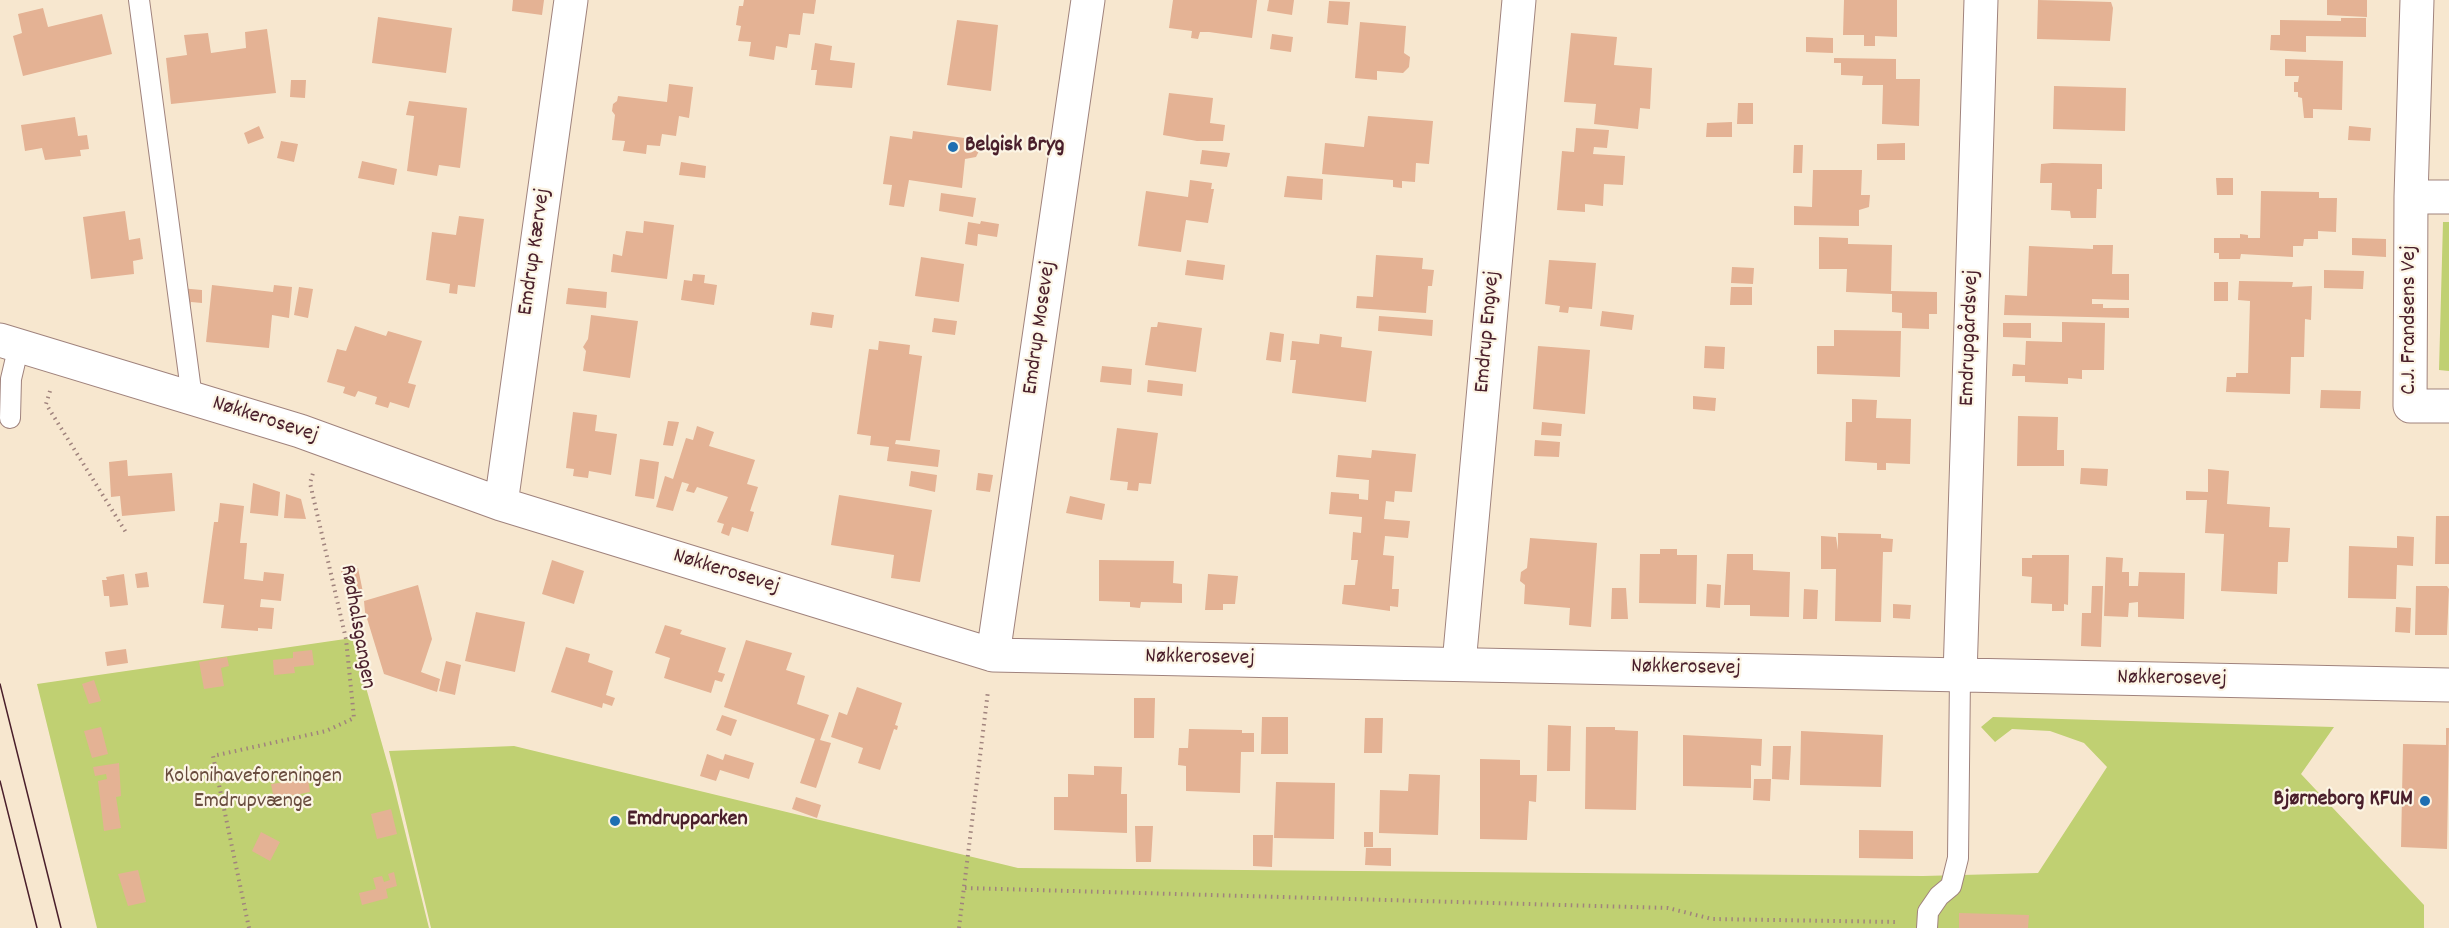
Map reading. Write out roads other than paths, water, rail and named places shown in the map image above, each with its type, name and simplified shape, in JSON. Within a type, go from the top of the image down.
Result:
[{"type":"street","name":"Emdrup Kærvej","points":[[501,504],[571,0]]},
{"type":"street","name":"Emdrup Mosevej","points":[[993,655],[1088,0]]},
{"type":"street","name":"Emdrup Engvej","points":[[1459,664],[1519,0]]},
{"type":"street","name":"Emdrupgårdsvej","points":[[1960,676],[1981,0]]},
{"type":"street","name":"C.J. Frandsens Vej","points":[[2417,0],[2411,197],[2410,406],[2449,406]]},
{"type":"street","points":[[2411,197],[2449,197]]},
{"type":"street","name":"Nøkkerosevej","points":[[9,343],[324,439],[501,504],[993,655],[2449,686]]},
{"type":"lane","points":[[139,0],[192,398]]},
{"type":"lane","points":[[9,343],[10,418]]},
{"type":"lane","points":[[1927,925],[1929,912],[1939,896],[1951,886],[1958,858],[1960,676]]},
{"type":"tram line","points":[[0,684],[61,928]]},
{"type":"tram line","points":[[0,781],[37,928]]},
{"type":"place","name":"Belgisk Bryg","points":[[953,147]]},
{"type":"place","name":"Bjørneborg KFUM","points":[[2425,801]]},
{"type":"place","name":"Emdrupparken","points":[[615,821]]},
{"type":"park label","name":"Kolonihaveforeningen Emdrupvænge","points":[[253,790]]}]
